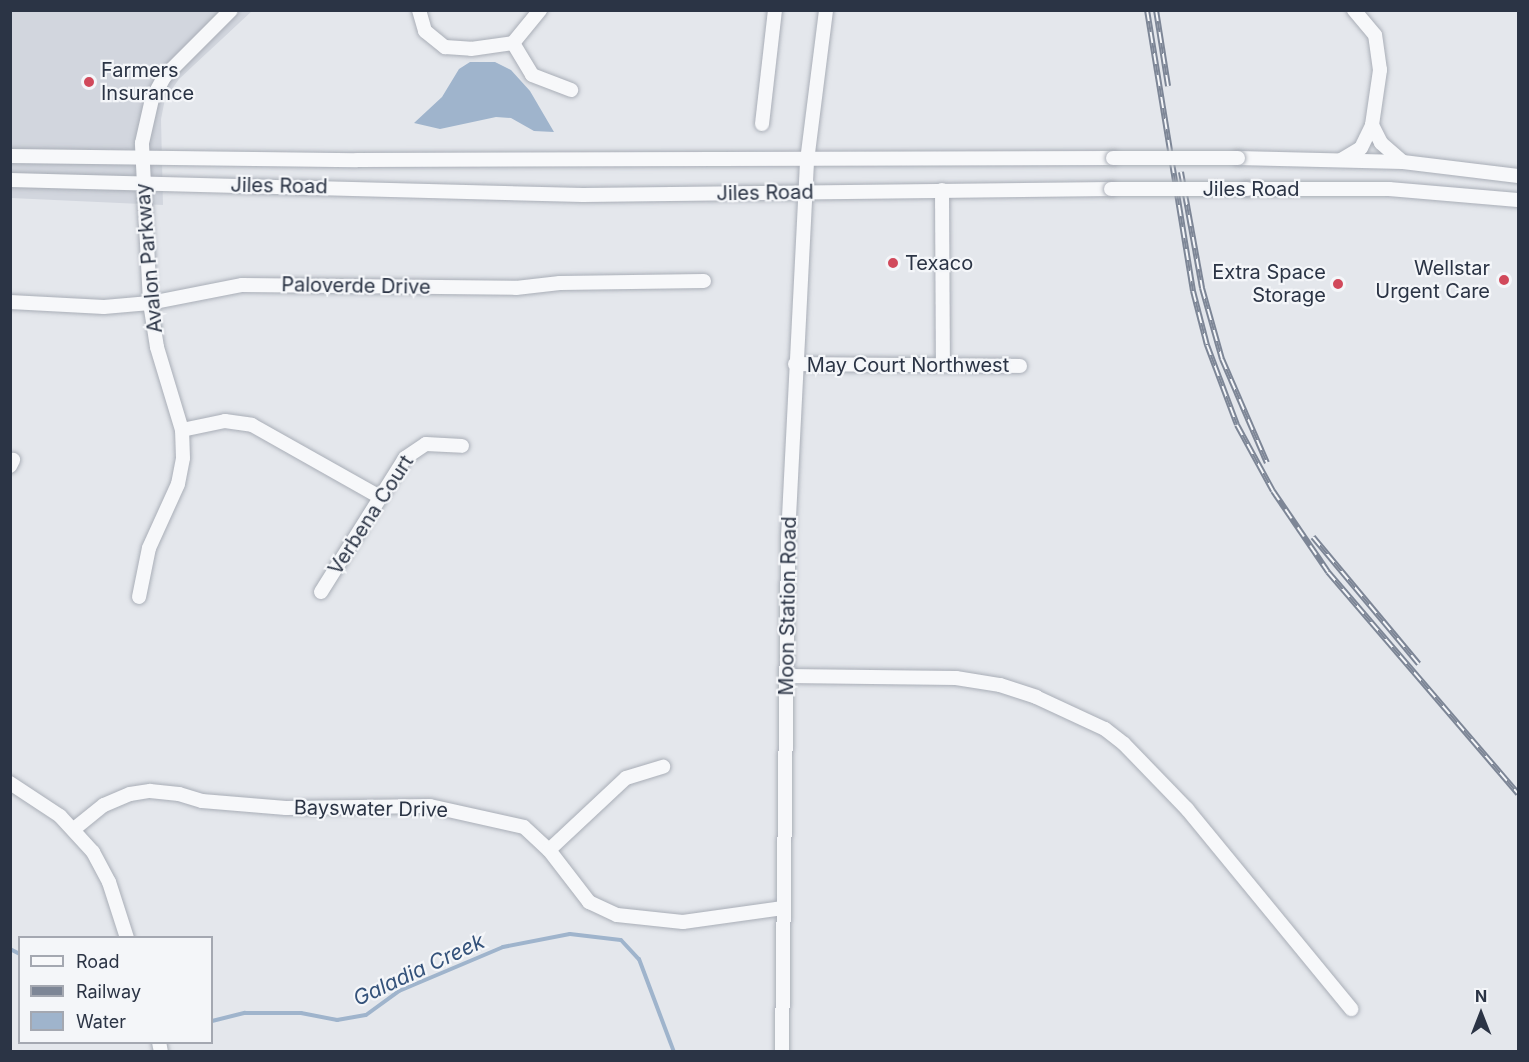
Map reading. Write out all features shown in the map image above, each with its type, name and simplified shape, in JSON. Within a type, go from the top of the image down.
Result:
[{"type":"street","points":[[142,160],[145,120],[157,88],[178,61],[231,10]]},
{"type":"street","points":[[419,10],[425,31],[445,47],[471,49],[513,43],[540,10]]},
{"type":"street","points":[[762,124],[775,10]]},
{"type":"street","name":"Moon Station Road","points":[[782,1052],[787,676],[795,364],[807,161],[826,10]]},
{"type":"street","points":[[1341,160],[1361,148],[1372,125],[1379,47],[1375,35],[1354,10]]},
{"type":"street","points":[[513,43],[532,75],[571,90]]},
{"type":"street","points":[[1372,125],[1380,143],[1404,162]]},
{"type":"street","name":"Jiles Road","points":[[10,156],[142,160],[807,161],[1238,158],[1404,162],[1518,176]]},
{"type":"street","name":"Avalon Parkway","points":[[139,597],[149,548],[178,484],[182,430],[157,346],[150,303],[142,160]]},
{"type":"street","name":"Jiles Road","points":[[10,180],[583,195],[942,190],[1389,189],[1518,200]]},
{"type":"street","points":[[942,190],[943,365]]},
{"type":"street","name":"Paloverde Drive","points":[[10,302],[104,307],[150,303],[242,285],[516,288],[560,283],[704,281]]},
{"type":"street","name":"May Court Northwest","points":[[795,364],[1020,366]]},
{"type":"street","points":[[182,430],[225,421],[252,425],[380,496]]},
{"type":"street","name":"Verbena Court","points":[[321,592],[380,496],[416,448],[450,443],[462,446]]},
{"type":"street","points":[[787,676],[956,678],[1000,686],[1044,700],[1105,729],[1124,744],[1187,809],[1351,1009]]},
{"type":"street","points":[[549,850],[626,778],[663,766]]},
{"type":"street","points":[[10,783],[74,829],[109,882],[126,936]]},
{"type":"street","name":"Bayswater Drive","points":[[74,829],[104,805],[130,794],[150,791],[179,794],[202,801],[286,808],[402,806],[458,810],[524,827],[549,850],[590,902],[626,917],[683,922],[783,908]]},
{"type":"shaded area","points":[[11,11],[252,11],[179,79],[165,99],[161,119],[163,205],[11,198]]},
{"type":"water","points":[[470,62],[495,62],[511,70],[530,91],[554,132],[534,131],[511,118],[496,117],[440,129],[414,123],[442,97],[459,69]]},
{"type":"waterway","name":"Galadia Creek","points":[[213,1021],[245,1013],[301,1013],[337,1020],[366,1015],[399,991],[503,947],[570,934],[621,940],[639,959],[674,1052]]},
{"type":"waterway","name":"Galadia Creek","points":[[10,949],[18,953]]},
{"type":"railway","points":[[1147,10],[1193,291],[1207,345],[1237,425],[1273,491],[1328,572],[1518,794]]},
{"type":"railway","points":[[1156,10],[1168,86]]},
{"type":"railway","points":[[1181,172],[1202,288],[1222,359],[1267,463]]},
{"type":"railway","points":[[1313,537],[1419,664]]},
{"type":"place","name":"Farmers Insurance","points":[[89,82]]},
{"type":"place","name":"Texaco","points":[[893,263]]},
{"type":"place","name":"Wellstar Urgent Care","points":[[1504,280]]},
{"type":"place","name":"Extra Space Storage","points":[[1338,284]]}]
